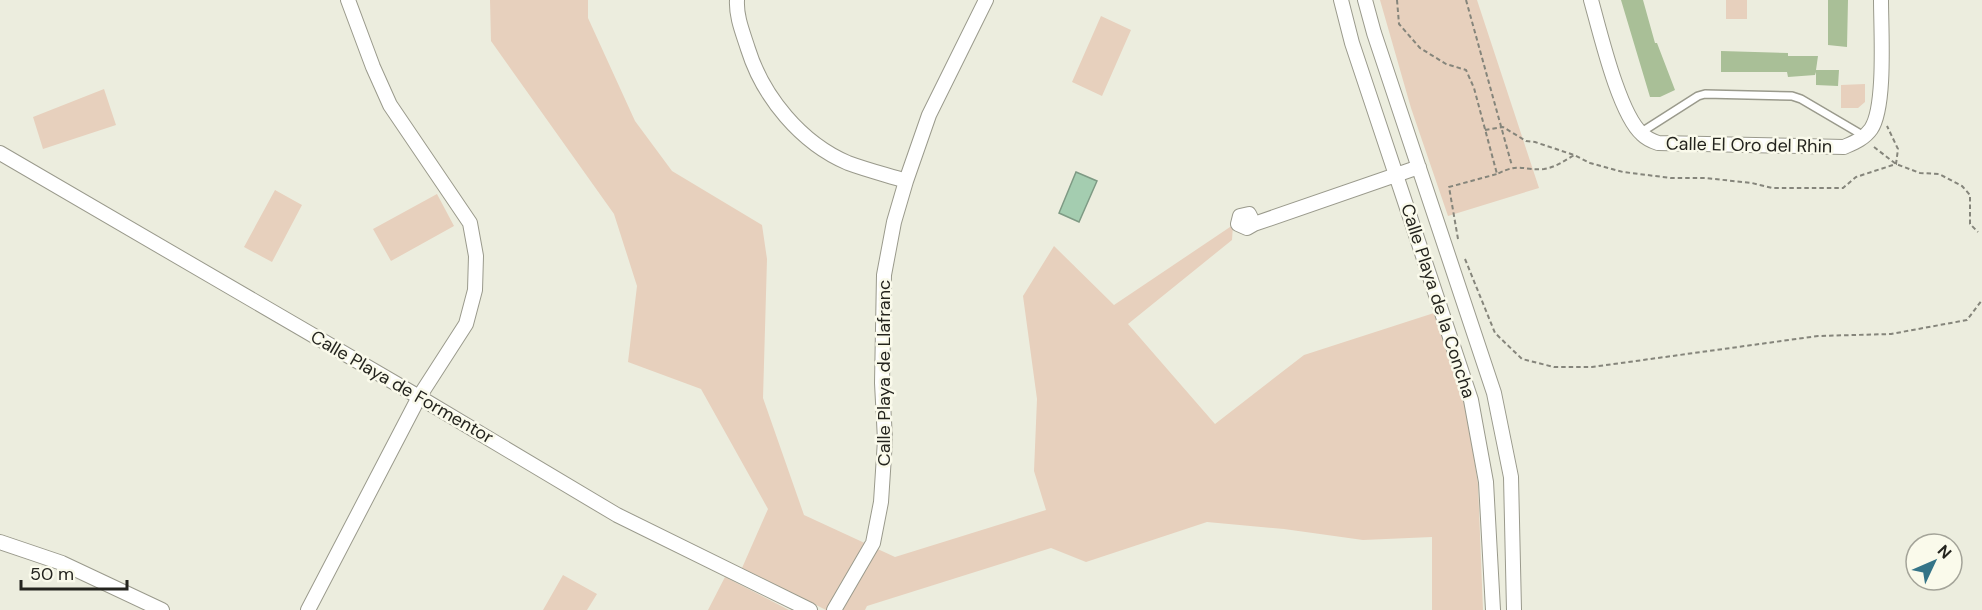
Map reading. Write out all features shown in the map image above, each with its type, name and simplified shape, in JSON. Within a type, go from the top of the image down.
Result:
[{"type":"street","points":[[308,610],[419,397],[466,324],[475,290],[476,256],[470,223],[390,105],[348,0]]},
{"type":"street","points":[[737,0],[736,12],[753,65],[777,108],[813,142],[847,162],[906,181]]},
{"type":"street","name":"Calle Playa de Llafranc","points":[[834,610],[873,543],[881,502],[885,440],[882,383],[884,275],[894,222],[929,115],[986,0]]},
{"type":"street","name":"Calle Playa de la Concha","points":[[1341,0],[1352,43],[1471,400],[1486,482],[1493,610]]},
{"type":"street","name":"Calle Playa de la Concha","points":[[1365,0],[1496,404],[1511,477],[1514,610]]},
{"type":"street","points":[[1591,0],[1612,74],[1631,119],[1640,133]]},
{"type":"street","points":[[1869,141],[1880,97],[1881,0]]},
{"type":"street","name":"Calle El Oro del Rhin","points":[[1640,133],[1658,143],[1844,147],[1869,141]]},
{"type":"street","name":"Calle Playa de Formentor","points":[[0,153],[617,515],[810,610]]},
{"type":"street","points":[[1254,224],[1419,167]]},
{"type":"street","points":[[0,542],[62,563],[162,610]]},
{"type":"lane","name":"Calle El Oro del Rhin","points":[[1640,133],[1706,93],[1792,96],[1801,99],[1869,141]]},
{"type":"path","points":[[1397,0],[1398,24],[1420,48],[1446,64],[1466,70],[1474,88],[1497,174]]},
{"type":"path","points":[[1466,0],[1512,166]]},
{"type":"path","points":[[1886,124],[1898,149],[1896,164]]},
{"type":"path","points":[[1485,130],[1503,127],[1526,141],[1623,172],[1671,178],[1705,178],[1752,183],[1772,188],[1843,188],[1856,177],[1896,164]]},
{"type":"path","points":[[1869,141],[1896,164],[1920,172],[1939,174],[1962,186],[1970,195],[1970,224],[1978,231]]},
{"type":"path","points":[[1460,245],[1449,187],[1497,174],[1512,166],[1543,169],[1558,165],[1574,155]]},
{"type":"path","points":[[1464,255],[1495,333],[1522,359],[1554,367],[1592,367],[1818,336],[1891,334],[1967,320],[1982,300]]},
{"type":"shaded area","points":[[490,0],[588,0],[588,18],[635,121],[672,171],[762,225],[767,259],[763,398],[804,515],[895,557],[1046,510],[1034,471],[1037,399],[1023,296],[1054,246],[1114,305],[1233,225],[1232,240],[1128,324],[1215,424],[1304,355],[1434,313],[1467,412],[1478,484],[1483,610],[1432,610],[1432,537],[1363,540],[1284,529],[1207,522],[1086,562],[1051,548],[867,606],[865,610],[826,610],[742,568],[768,509],[701,389],[628,362],[637,286],[614,214],[491,41]]},
{"type":"shaded area","points":[[1380,0],[1477,0],[1539,188],[1448,216],[1411,108]]},
{"type":"shaded area","points":[[1726,0],[1747,0],[1747,19],[1726,19]]},
{"type":"shaded area","points":[[1101,16],[1131,30],[1102,96],[1072,82]]},
{"type":"shaded area","points":[[1865,84],[1865,102],[1858,108],[1841,108],[1841,85]]},
{"type":"shaded area","points":[[104,89],[116,125],[43,149],[33,117]]},
{"type":"shaded area","points":[[1076,172],[1097,181],[1079,222],[1059,213]]},
{"type":"shaded area","points":[[275,190],[302,205],[272,262],[244,247]]},
{"type":"shaded area","points":[[437,194],[454,226],[391,261],[373,229]]},
{"type":"shaded area","points":[[563,575],[597,594],[587,610],[543,610]]},
{"type":"shaded area","points":[[725,577],[789,610],[708,610]]},
{"type":"building","points":[[1621,0],[1643,0],[1655,43],[1657,43],[1675,90],[1660,97],[1650,97]]},
{"type":"building","points":[[1828,0],[1848,0],[1847,47],[1828,45]]},
{"type":"building","points":[[1721,51],[1818,56],[1816,70],[1839,70],[1838,86],[1816,85],[1816,72],[1815,75],[1788,77],[1787,72],[1721,72]]}]
